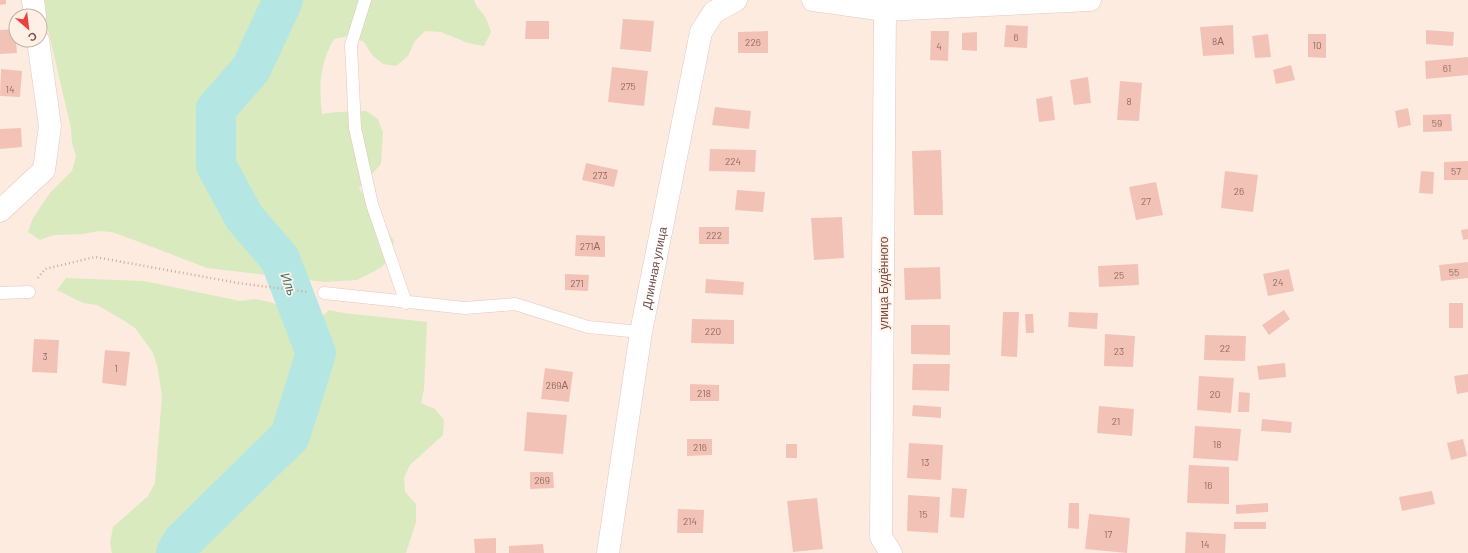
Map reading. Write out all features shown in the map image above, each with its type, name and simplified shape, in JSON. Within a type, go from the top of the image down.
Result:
[{"type":"street","name":"Длинная улица","points":[[608,553],[641,332],[701,32],[714,12],[736,0]]},
{"type":"street","points":[[813,0],[885,10],[1090,0]]},
{"type":"street","name":"улица Будённого","points":[[885,10],[881,537],[891,553]]},
{"type":"street","points":[[0,211],[44,170],[50,126],[39,48]]},
{"type":"lane","points":[[365,0],[351,44],[356,128],[372,204],[406,303]]},
{"type":"lane","points":[[0,293],[29,292]]},
{"type":"lane","points":[[324,294],[465,308],[515,304],[588,327],[641,332]]},
{"type":"path","points":[[29,292],[45,269],[95,257],[238,283],[324,294]]},
{"type":"green space","points":[[41,0],[474,0],[486,18],[491,32],[484,46],[468,43],[441,32],[425,31],[415,41],[408,56],[396,66],[383,64],[372,55],[364,42],[349,36],[334,39],[325,58],[321,76],[320,94],[322,114],[366,111],[378,119],[383,133],[381,164],[359,188],[394,241],[391,255],[382,267],[357,280],[324,282],[207,268],[112,232],[98,231],[83,234],[54,235],[40,240],[28,232],[33,218],[50,193],[72,171],[76,156],[48,30],[48,8],[43,8]]},
{"type":"green space","points":[[66,278],[144,281],[240,301],[255,299],[270,302],[284,307],[293,319],[306,328],[329,310],[427,322],[424,389],[421,403],[435,409],[444,420],[443,435],[410,465],[404,478],[405,492],[416,504],[416,522],[406,553],[112,553],[110,543],[113,527],[148,496],[155,483],[162,396],[157,365],[152,351],[135,328],[97,305],[83,303],[57,290]]},
{"type":"building","points":[[0,0],[6,0],[6,4],[0,5]]},
{"type":"building","points":[[623,19],[654,21],[651,52],[620,49]]},
{"type":"building","points":[[526,21],[549,21],[549,39],[525,39]]},
{"type":"building","points":[[1006,25],[1028,26],[1027,48],[1004,47]]},
{"type":"building","points":[[1233,25],[1234,54],[1203,56],[1200,27]]},
{"type":"building","points":[[8,29],[8,48],[17,48],[17,53],[0,54],[0,30]]},
{"type":"building","points":[[1426,30],[1454,32],[1453,46],[1426,44]]},
{"type":"building","points":[[768,31],[768,53],[738,53],[738,32]]},
{"type":"building","points":[[931,31],[949,31],[948,61],[930,60]]},
{"type":"building","points":[[977,32],[977,51],[962,50],[962,33]]},
{"type":"building","points":[[1268,34],[1271,57],[1255,58],[1252,36]]},
{"type":"building","points":[[1308,34],[1326,34],[1326,58],[1308,57]]},
{"type":"building","points":[[1468,57],[1468,75],[1426,79],[1425,61]]},
{"type":"building","points":[[1291,65],[1295,80],[1276,84],[1273,70]]},
{"type":"building","points":[[612,67],[648,71],[644,106],[608,102]]},
{"type":"building","points":[[1,69],[22,71],[20,97],[0,96]]},
{"type":"building","points":[[1088,77],[1091,103],[1074,105],[1070,80]]},
{"type":"building","points":[[1120,81],[1142,83],[1139,121],[1117,120]]},
{"type":"building","points":[[1052,96],[1055,120],[1039,122],[1036,99]]},
{"type":"building","points":[[715,107],[751,111],[749,129],[712,125]]},
{"type":"building","points":[[1408,108],[1411,125],[1398,128],[1395,111]]},
{"type":"building","points":[[1451,114],[1452,131],[1423,132],[1423,115]]},
{"type":"building","points":[[21,128],[22,147],[0,149],[0,129]]},
{"type":"building","points":[[710,149],[756,150],[755,172],[709,171]]},
{"type":"building","points":[[941,150],[943,215],[914,215],[912,151]]},
{"type":"building","points":[[1468,161],[1468,180],[1444,180],[1444,162]]},
{"type":"building","points":[[586,163],[618,170],[614,187],[582,180]]},
{"type":"building","points":[[1225,171],[1258,175],[1253,212],[1221,208]]},
{"type":"building","points":[[1421,171],[1434,172],[1433,194],[1419,193]]},
{"type":"building","points":[[1156,182],[1163,215],[1136,220],[1129,187]]},
{"type":"building","points":[[737,190],[765,192],[763,212],[735,210]]},
{"type":"building","points":[[842,217],[844,258],[814,260],[811,218]]},
{"type":"building","points":[[699,227],[729,227],[729,244],[699,244]]},
{"type":"building","points":[[1468,229],[1468,239],[1463,240],[1461,230]]},
{"type":"building","points":[[576,235],[605,236],[605,257],[575,256]]},
{"type":"building","points":[[1468,262],[1468,278],[1441,281],[1439,265]]},
{"type":"building","points":[[1138,264],[1139,285],[1099,287],[1098,266]]},
{"type":"building","points":[[940,267],[941,299],[905,300],[904,268]]},
{"type":"building","points":[[1289,269],[1294,291],[1268,296],[1263,274]]},
{"type":"building","points":[[565,274],[589,275],[588,291],[565,290]]},
{"type":"building","points":[[706,279],[744,282],[743,295],[705,293]]},
{"type":"building","points":[[1449,303],[1463,303],[1463,328],[1449,328]]},
{"type":"building","points":[[1284,310],[1290,319],[1269,335],[1262,325]]},
{"type":"building","points":[[1003,312],[1019,312],[1017,357],[1001,356]]},
{"type":"building","points":[[1069,312],[1098,313],[1097,329],[1068,327]]},
{"type":"building","points":[[1025,314],[1033,314],[1034,333],[1026,333]]},
{"type":"building","points":[[692,319],[734,320],[734,344],[691,343]]},
{"type":"building","points":[[911,325],[950,325],[950,355],[911,354]]},
{"type":"building","points":[[1105,334],[1135,336],[1133,367],[1104,366]]},
{"type":"building","points":[[1205,335],[1246,336],[1245,361],[1204,360]]},
{"type":"building","points":[[34,339],[59,340],[57,373],[32,372]]},
{"type":"building","points":[[105,350],[130,352],[126,386],[102,383]]},
{"type":"building","points":[[1285,363],[1286,377],[1259,380],[1257,366]]},
{"type":"building","points":[[913,364],[950,364],[949,391],[912,390]]},
{"type":"building","points":[[545,368],[573,372],[569,402],[541,399]]},
{"type":"building","points":[[1468,374],[1468,392],[1457,394],[1454,376]]},
{"type":"building","points":[[1199,376],[1234,378],[1231,413],[1197,410]]},
{"type":"building","points":[[690,384],[719,385],[719,401],[690,401]]},
{"type":"building","points":[[1239,392],[1250,393],[1249,412],[1238,412]]},
{"type":"building","points":[[913,405],[941,407],[941,418],[912,416]]},
{"type":"building","points":[[1099,406],[1134,409],[1132,436],[1097,433]]},
{"type":"building","points":[[527,412],[567,415],[563,454],[524,451]]},
{"type":"building","points":[[1262,419],[1292,422],[1291,433],[1261,431]]},
{"type":"building","points":[[1195,426],[1241,429],[1238,461],[1193,458]]},
{"type":"building","points":[[687,439],[712,439],[712,455],[687,456]]},
{"type":"building","points":[[1463,439],[1467,456],[1451,460],[1447,443]]},
{"type":"building","points":[[909,443],[943,445],[941,480],[907,478]]},
{"type":"building","points":[[786,444],[797,444],[797,458],[786,458]]},
{"type":"building","points":[[1189,465],[1229,467],[1229,504],[1187,503]]},
{"type":"building","points":[[530,472],[553,472],[554,488],[530,489]]},
{"type":"building","points":[[952,488],[967,489],[964,518],[950,517]]},
{"type":"building","points":[[1432,491],[1435,504],[1402,511],[1399,497]]},
{"type":"building","points":[[908,495],[940,497],[938,533],[907,531]]},
{"type":"building","points":[[817,498],[823,549],[793,552],[787,501]]},
{"type":"building","points":[[1069,503],[1079,503],[1079,529],[1068,528]]},
{"type":"building","points":[[1268,503],[1268,512],[1236,514],[1236,505]]},
{"type":"building","points":[[678,509],[704,510],[703,533],[677,533]]},
{"type":"building","points":[[1089,514],[1130,518],[1127,553],[1085,549]]},
{"type":"building","points":[[1234,522],[1266,522],[1266,529],[1234,529]]},
{"type":"building","points":[[1186,532],[1226,534],[1225,553],[1185,553]]},
{"type":"building","points":[[496,538],[496,553],[475,553],[474,539]]},
{"type":"building","points":[[543,544],[544,553],[509,553],[509,546]]},
{"type":"waterway","name":"Иль","points":[[176,553],[182,542],[290,436],[316,353],[280,259],[244,217],[216,165],[216,109],[251,69],[283,0]]}]
